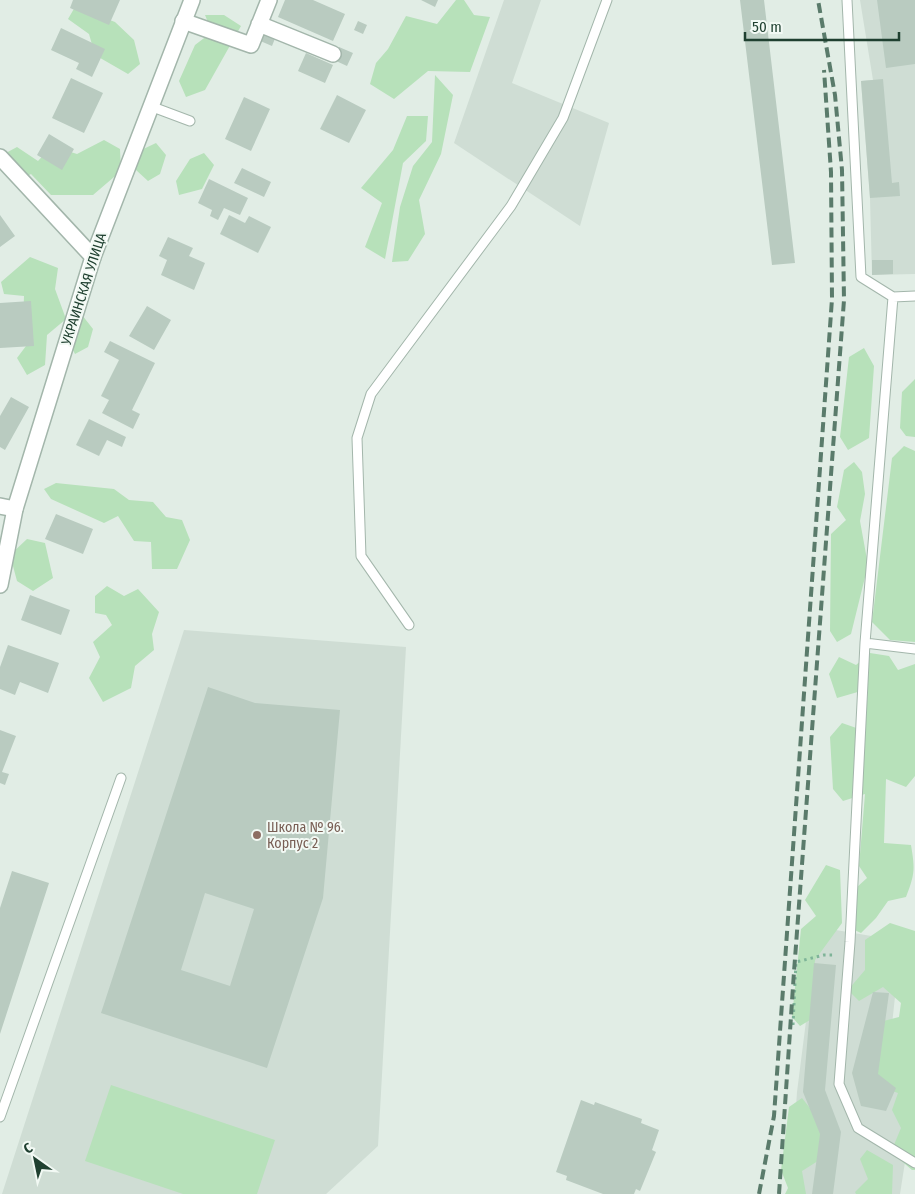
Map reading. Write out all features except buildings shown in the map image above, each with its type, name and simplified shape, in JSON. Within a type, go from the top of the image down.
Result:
[{"type":"street","name":"УКРАИНСКАЯ УЛИЦА","points":[[0,584],[7,507],[93,257],[192,0]]},
{"type":"street","points":[[183,21],[251,45],[269,0]]},
{"type":"street","points":[[260,24],[334,54]]},
{"type":"street","points":[[0,157],[93,257]]},
{"type":"lane","points":[[409,625],[361,556],[356,438],[371,394],[511,206],[563,118],[608,0]]},
{"type":"lane","points":[[847,0],[861,277],[893,298],[915,296]]},
{"type":"lane","points":[[150,106],[190,121]]},
{"type":"lane","points":[[893,298],[865,644],[849,956],[838,1084],[858,1128],[915,1163]]},
{"type":"lane","points":[[865,644],[915,649]]},
{"type":"lane","points":[[0,1117],[121,778]]},
{"type":"path","points":[[793,1025],[796,962],[824,955],[849,956]]},
{"type":"shaded area","points":[[504,0],[541,0],[512,83],[609,123],[580,226],[454,143]]},
{"type":"shaded area","points":[[860,0],[915,0],[915,274],[872,275],[870,198],[861,81],[873,80]]},
{"type":"shaded area","name":"Школа № 96. Корпус 2","points":[[184,630],[406,647],[378,1146],[326,1194],[2,1194]]},
{"type":"shaded area","points":[[818,927],[901,941],[887,1071],[914,1105],[900,1194],[790,1194],[797,1092]]},
{"type":"green space","points":[[456,0],[464,0],[474,15],[490,17],[470,72],[428,71],[394,99],[370,84],[376,63],[388,49],[406,16],[437,24]]},
{"type":"green space","points":[[75,7],[115,22],[134,40],[140,64],[128,74],[95,55],[89,34],[68,19]]},
{"type":"green space","points":[[205,15],[224,15],[241,26],[205,90],[186,97],[179,81],[195,45],[212,32]]},
{"type":"green space","points":[[435,75],[453,95],[441,154],[419,200],[425,234],[408,261],[392,262],[400,207],[413,166],[432,142]]},
{"type":"green space","points":[[407,116],[428,116],[426,141],[403,163],[385,259],[365,247],[382,203],[361,188],[393,150]]},
{"type":"green space","points":[[104,140],[120,149],[121,171],[93,195],[51,195],[31,174],[18,181],[1,171],[4,154],[17,147],[38,161],[52,146],[77,154]]},
{"type":"green space","points":[[156,143],[166,155],[160,174],[148,181],[136,170],[137,152]]},
{"type":"green space","points":[[204,153],[214,165],[202,189],[179,195],[176,181],[190,159]]},
{"type":"green space","points":[[30,257],[58,268],[55,289],[66,319],[47,335],[45,365],[27,375],[17,358],[32,338],[23,324],[24,296],[4,294],[1,282]]},
{"type":"green space","points":[[82,315],[93,329],[88,347],[75,354],[69,342]]},
{"type":"green space","points":[[864,348],[874,366],[869,438],[848,450],[840,437],[849,357]]},
{"type":"green space","points":[[915,379],[915,437],[906,436],[900,428],[902,392]]},
{"type":"green space","points":[[904,446],[915,451],[915,642],[890,640],[872,622],[892,458]]},
{"type":"green space","points":[[854,462],[862,472],[865,494],[860,521],[868,565],[851,634],[837,642],[830,631],[831,534],[846,520],[837,507],[844,470]]},
{"type":"green space","points":[[56,483],[114,489],[129,500],[153,502],[166,517],[182,520],[190,540],[177,569],[152,569],[151,542],[134,541],[118,516],[104,523],[51,499],[44,489]]},
{"type":"green space","points":[[27,539],[45,543],[53,578],[33,591],[17,581],[10,555]]},
{"type":"green space","points":[[107,586],[124,596],[138,589],[159,612],[152,634],[154,650],[135,666],[131,688],[103,702],[89,678],[100,657],[93,642],[112,625],[106,615],[95,613],[95,596]]},
{"type":"green space","points":[[870,653],[889,656],[898,670],[915,664],[915,776],[906,787],[886,779],[884,843],[911,845],[913,871],[906,897],[888,901],[876,918],[861,933],[848,927],[856,888],[867,878],[859,866],[865,794],[843,801],[833,789],[830,737],[842,723],[865,731],[868,689],[837,698],[829,674],[839,657],[856,665]]},
{"type":"green space","points":[[826,865],[840,870],[842,923],[815,960],[810,1020],[800,1026],[792,1017],[801,929],[816,916],[805,900]]},
{"type":"green space","points":[[890,923],[915,931],[915,1170],[912,1170],[891,1152],[901,1128],[892,1110],[898,1093],[869,1083],[868,1025],[899,1017],[901,1003],[883,987],[859,1001],[848,990],[865,970],[865,940]]},
{"type":"green space","points":[[111,1085],[275,1140],[257,1194],[183,1194],[85,1161]]},
{"type":"green space","points":[[802,1098],[828,1131],[829,1154],[802,1171],[806,1194],[785,1194],[788,1188],[781,1170],[789,1107]]},
{"type":"green space","points":[[867,1150],[893,1165],[892,1194],[856,1194],[855,1192],[868,1179],[860,1159]]},
{"type":"railway","points":[[779,1194],[844,300],[842,170],[835,95],[818,0]]},
{"type":"railway","points":[[759,1194],[774,1116],[832,299],[831,172],[824,70]]},
{"type":"place","name":"Школа № 96. Корпус 2","points":[[257,835]]}]
